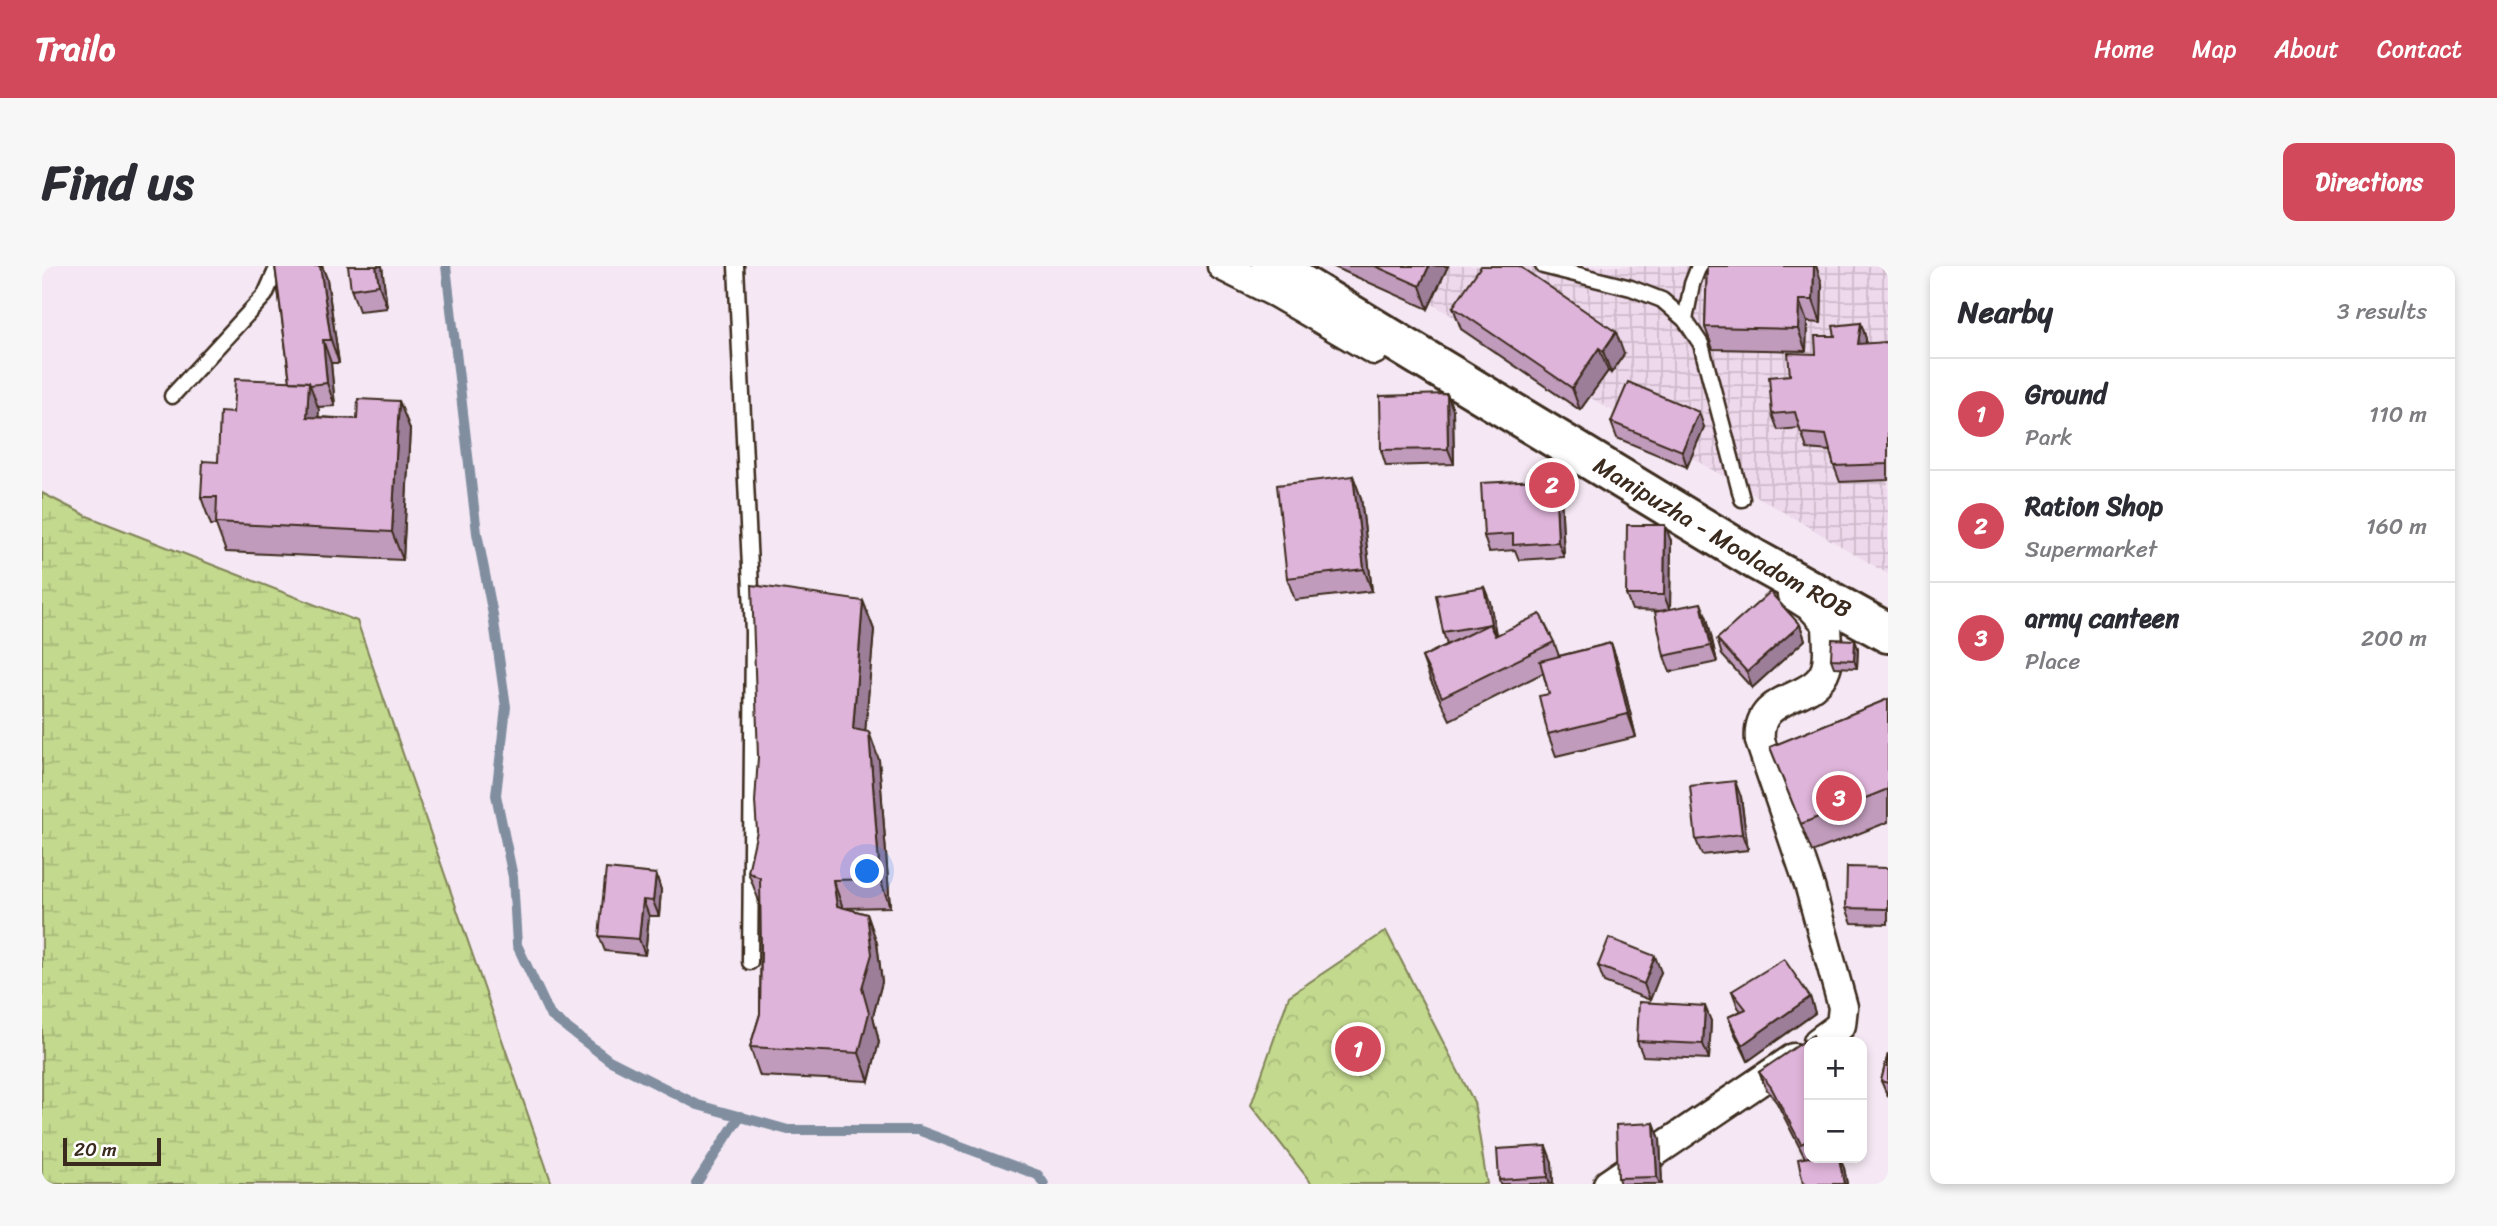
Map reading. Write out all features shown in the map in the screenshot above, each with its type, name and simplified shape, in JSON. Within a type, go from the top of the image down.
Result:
[{"type":"main road","name":"Manipuzha - Mooladom ROB","points":[[1271,266],[1756,560],[1888,633]]},
{"type":"street","points":[[1222,266],[1276,293],[1661,518],[1811,607],[1827,624],[1826,669],[1819,681],[1769,709],[1759,730],[1760,741],[1810,887],[1843,1007],[1841,1025],[1825,1037]]},
{"type":"street","points":[[1608,1184],[1804,1051]]},
{"type":"lane","points":[[172,396],[265,295],[278,266]]},
{"type":"lane","points":[[736,266],[753,632],[750,962]]},
{"type":"lane","points":[[1543,266],[1631,288],[1661,300],[1685,320],[1701,344],[1742,499]]},
{"type":"lane","points":[[1685,320],[1692,284],[1699,266]]},
{"type":"shaded area","points":[[1368,266],[1888,266],[1888,574]]},
{"type":"green space","points":[[42,493],[87,516],[357,621],[552,1184],[42,1184]]},
{"type":"green space","points":[[1386,931],[1474,1102],[1487,1184],[1312,1184],[1251,1105],[1289,996]]},
{"type":"building","points":[[275,266],[320,266],[331,340],[323,340],[327,383],[310,385],[309,382],[290,381]]},
{"type":"building","points":[[348,266],[376,266],[379,285],[351,289]]},
{"type":"building","points":[[1375,266],[1429,266],[1420,286]]},
{"type":"building","points":[[1481,266],[1519,266],[1616,332],[1603,351],[1599,348],[1572,388],[1453,307]]},
{"type":"building","points":[[1707,266],[1814,266],[1813,300],[1799,300],[1798,329],[1705,327]]},
{"type":"building","points":[[1861,323],[1858,344],[1888,342],[1888,464],[1834,466],[1826,435],[1801,433],[1795,412],[1772,414],[1769,377],[1790,375],[1788,353],[1816,354],[1815,336],[1835,336],[1833,326]]},
{"type":"building","points":[[235,379],[309,382],[307,417],[357,419],[358,399],[399,401],[392,532],[216,523],[217,497],[201,497],[203,461],[218,462],[220,412],[233,413]]},
{"type":"building","points":[[1628,382],[1699,412],[1682,451],[1611,422]]},
{"type":"building","points":[[1447,394],[1448,449],[1381,450],[1380,396]]},
{"type":"building","points":[[1353,476],[1364,569],[1287,578],[1277,485]]},
{"type":"building","points":[[1555,479],[1558,542],[1513,545],[1513,534],[1484,536],[1481,483]]},
{"type":"building","points":[[1627,525],[1665,525],[1664,595],[1626,595]]},
{"type":"building","points":[[752,585],[863,601],[853,729],[869,732],[880,879],[833,880],[837,906],[867,914],[872,954],[862,988],[869,1013],[859,1053],[750,1047],[760,1014],[761,950],[760,878],[748,872],[757,831],[755,802],[758,757]]},
{"type":"building","points":[[1484,587],[1491,624],[1443,632],[1436,595]]},
{"type":"building","points":[[1770,592],[1800,625],[1747,672],[1717,639]]},
{"type":"building","points":[[1701,603],[1711,646],[1664,656],[1655,612]]},
{"type":"building","points":[[1540,614],[1554,642],[1442,697],[1422,657],[1489,624],[1495,636]]},
{"type":"building","points":[[1832,639],[1855,640],[1854,660],[1831,659]]},
{"type":"building","points":[[1611,643],[1628,714],[1548,734],[1539,696],[1549,694],[1540,661]]},
{"type":"building","points":[[1888,699],[1888,789],[1801,824],[1770,747]]},
{"type":"building","points":[[1735,781],[1742,834],[1696,840],[1690,786]]},
{"type":"building","points":[[1847,867],[1888,868],[1888,909],[1846,908]]},
{"type":"building","points":[[606,869],[656,874],[653,901],[643,900],[639,939],[599,936]]},
{"type":"building","points":[[1609,938],[1655,956],[1644,984],[1598,966]]},
{"type":"building","points":[[1784,959],[1810,997],[1742,1045],[1728,1017],[1746,1009],[1732,991]]},
{"type":"building","points":[[1639,1002],[1705,1006],[1703,1044],[1637,1041]]},
{"type":"building","points":[[1804,1041],[1804,1142],[1801,1144],[1771,1087],[1759,1072]]},
{"type":"building","points":[[1888,1054],[1888,1083],[1881,1081]]},
{"type":"building","points":[[1654,1123],[1657,1177],[1618,1178],[1616,1125]]},
{"type":"building","points":[[1546,1146],[1548,1177],[1499,1180],[1497,1149]]},
{"type":"building","points":[[1804,1158],[1804,1163],[1840,1163],[1844,1184],[1803,1184],[1798,1159]]},
{"type":"waterway","points":[[446,266],[477,533],[493,615],[506,707],[496,795],[513,877],[517,945],[550,1015],[609,1060],[698,1105],[788,1130],[918,1130],[1038,1175],[1044,1184]]},
{"type":"waterway","points":[[696,1184],[740,1116]]},
{"type":"place","name":"Ration Shop","points":[[1552,485]]},
{"type":"place","name":"army canteen","points":[[1839,798]]},
{"type":"place","name":"Ground","points":[[1358,1049]]}]
